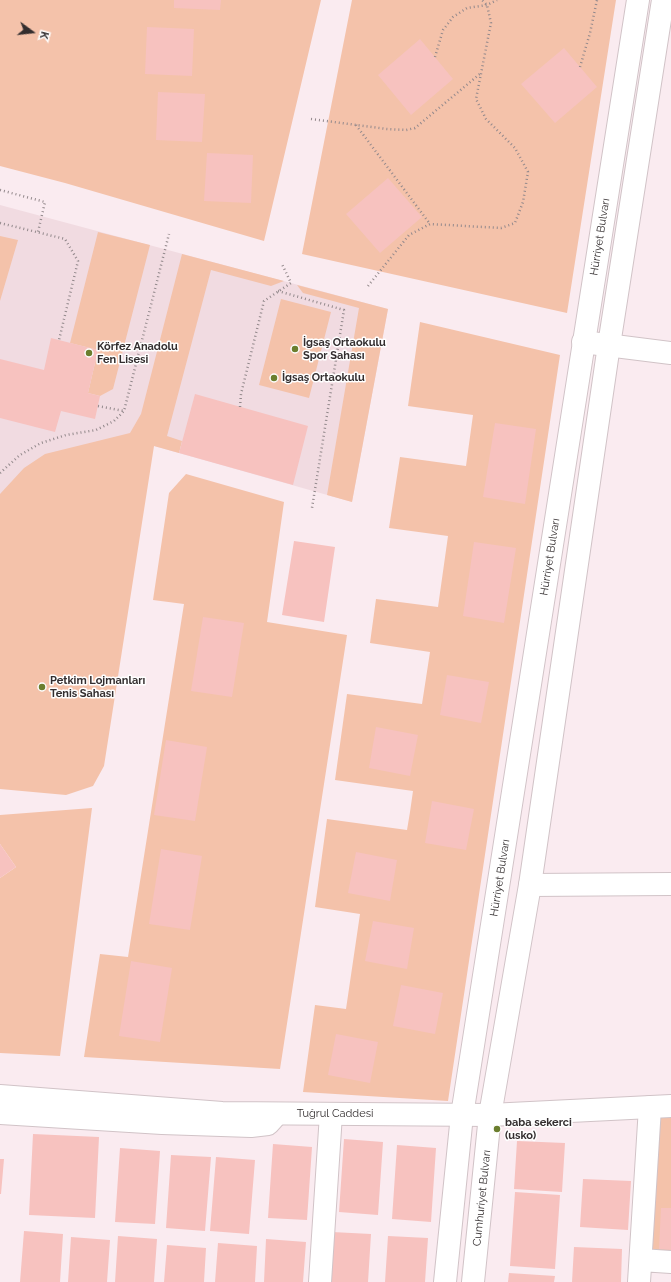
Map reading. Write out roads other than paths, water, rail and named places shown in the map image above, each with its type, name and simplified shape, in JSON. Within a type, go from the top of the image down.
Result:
[{"type":"main road","name":"Hürriyet Bulvarı","points":[[462,1115],[638,0]]},
{"type":"main road","points":[[490,1115],[530,885],[609,345],[663,0]]},
{"type":"main road","points":[[584,342],[671,354]]},
{"type":"main road","points":[[530,885],[671,884]]},
{"type":"main road","name":"Tuğrul Caddesi","points":[[0,1096],[222,1113],[277,1114],[490,1115],[661,1106]]},
{"type":"main road","points":[[639,1282],[661,1106]]},
{"type":"main road","points":[[0,1113],[162,1123],[251,1126],[268,1124],[277,1114]]},
{"type":"main road","points":[[320,1282],[331,1114]]},
{"type":"main road","points":[[445,1282],[462,1115]]},
{"type":"main road","name":"Cumhuriyet Bulvarı","points":[[473,1282],[490,1115]]},
{"type":"main road","points":[[641,1260],[671,1262]]},
{"type":"place","name":"İgsaş Ortaokulu Spor Sahası","points":[[295,349]]},
{"type":"place","name":"Körfez Anadolu Fen Lisesi","points":[[89,353]]},
{"type":"place","name":"İgsaş Ortaokulu","points":[[274,378]]},
{"type":"place","name":"Petkim Lojmanları Tenis Sahası","points":[[42,687]]},
{"type":"place","name":"baba sekerci (usko)","points":[[497,1129]]}]
